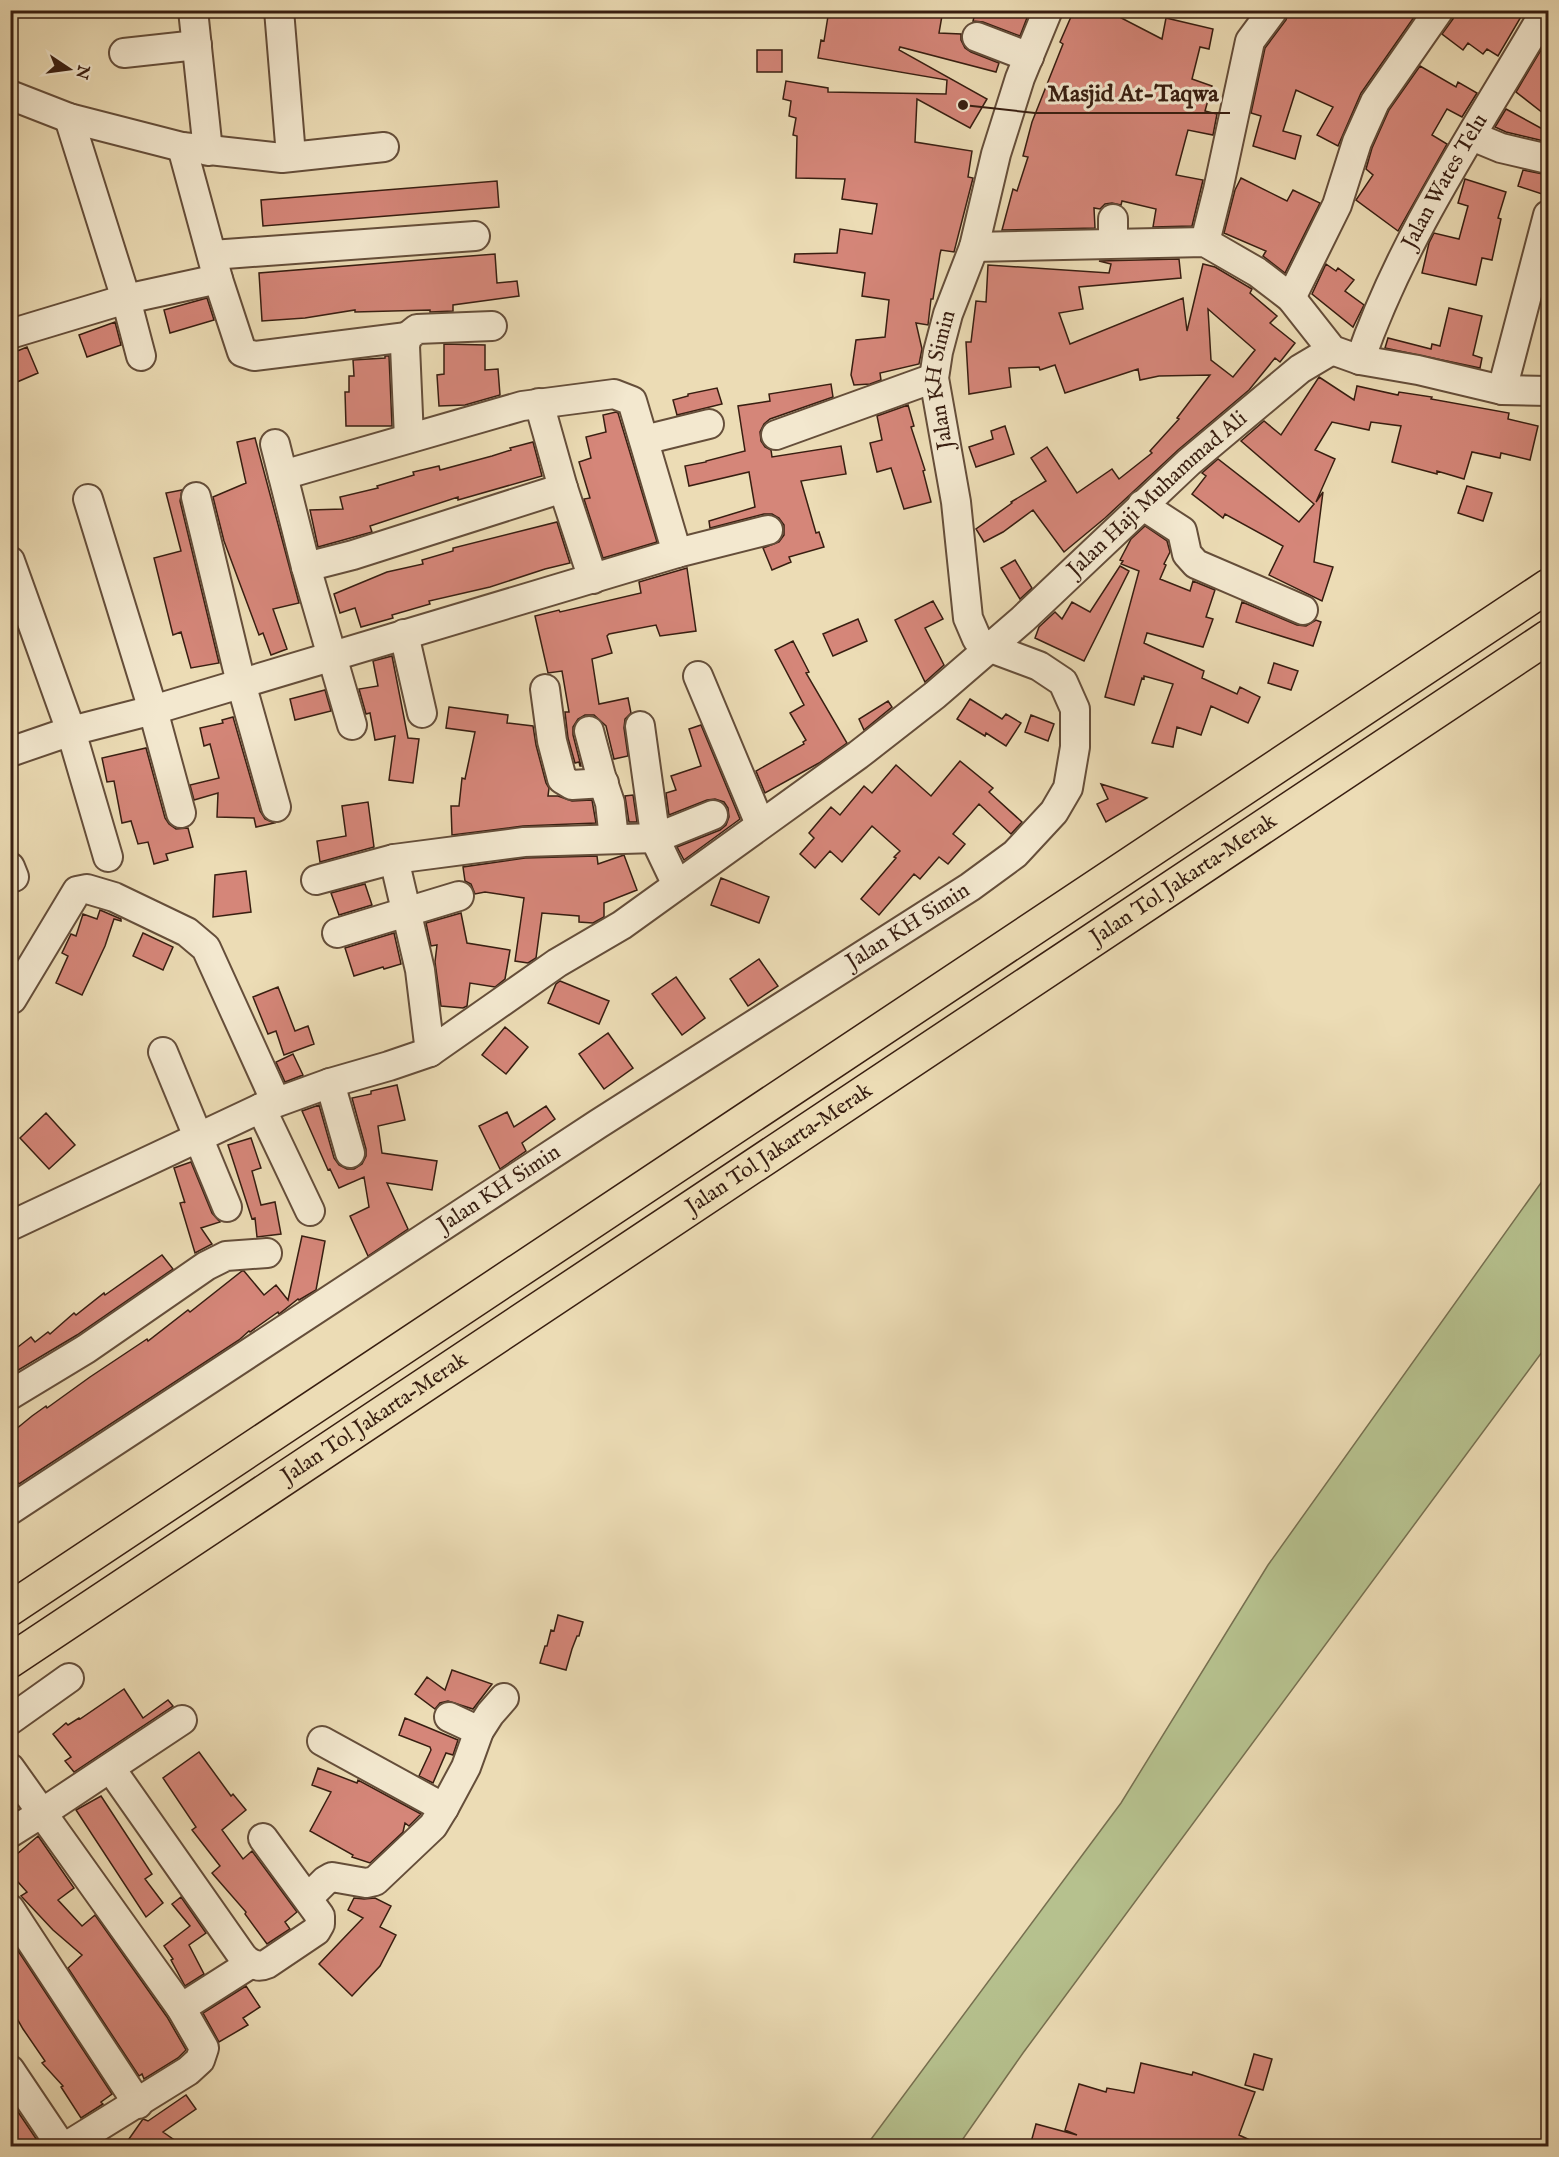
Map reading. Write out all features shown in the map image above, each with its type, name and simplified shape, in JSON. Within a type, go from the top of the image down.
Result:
[{"type":"highway","name":"Jalan Tol Jakarta–Merak","points":[[10,1609],[1548,586]]},
{"type":"highway","name":"Jalan Tol Jakarta–Merak","points":[[10,1661],[1548,637]]},
{"type":"street","points":[[193,10],[197,45],[195,149],[215,267],[242,352],[254,356],[407,337],[417,329],[492,326]]},
{"type":"street","points":[[279,10],[291,156]]},
{"type":"street","name":"Jalan KH Simin","points":[[10,1510],[598,1124],[970,887],[1015,854],[1054,812],[1068,788],[1076,747],[1075,709],[1063,682],[1040,666],[988,647],[977,639],[968,618],[956,502],[934,378],[948,314],[974,247],[996,154],[1029,57],[1048,10]]},
{"type":"street","points":[[1204,242],[1251,41],[1273,10]]},
{"type":"street","points":[[1291,298],[1337,205],[1358,142],[1375,102],[1439,10]]},
{"type":"street","name":"Jalan Wates Telu","points":[[1360,360],[1368,335],[1403,259],[1546,10]]},
{"type":"street","points":[[977,37],[1029,57]]},
{"type":"street","points":[[124,53],[197,45]]},
{"type":"street","points":[[10,95],[69,118],[195,149],[272,158],[384,147]]},
{"type":"street","points":[[69,118],[126,299],[141,356]]},
{"type":"street","points":[[1472,136],[1501,148],[1548,159]]},
{"type":"street","points":[[1502,390],[1548,215]]},
{"type":"street","points":[[974,247],[1113,231],[1204,242],[1257,272],[1291,298],[1332,350],[1360,360],[1418,370],[1502,390],[1548,391]]},
{"type":"street","points":[[10,334],[126,299],[215,267],[476,236]]},
{"type":"street","points":[[407,337],[405,346],[410,438]]},
{"type":"street","name":"Jalan Haji Muhammad Ali","points":[[10,1226],[268,1105],[430,1052],[557,963],[622,925],[892,728],[967,668],[988,647],[1023,619],[1142,505],[1261,400],[1300,369],[1332,350]]},
{"type":"street","points":[[776,435],[934,378]]},
{"type":"street","points":[[283,475],[522,406],[614,394],[632,401],[677,553]]},
{"type":"street","points":[[539,404],[563,488],[593,579]]},
{"type":"street","points":[[644,440],[709,424]]},
{"type":"street","points":[[275,444],[306,567],[352,725]]},
{"type":"street","points":[[306,567],[353,555],[563,488]]},
{"type":"street","points":[[196,497],[241,683],[276,807]]},
{"type":"street","points":[[88,499],[153,710],[181,813]]},
{"type":"street","points":[[1142,505],[1182,531],[1187,554],[1196,564],[1303,610]]},
{"type":"street","points":[[10,752],[71,731],[153,710],[677,553],[768,530]]},
{"type":"street","points":[[10,561],[71,731],[108,857]]},
{"type":"street","points":[[404,634],[422,713]]},
{"type":"street","points":[[698,676],[760,824]]},
{"type":"street","points":[[545,689],[552,741],[562,779],[572,785],[604,783]]},
{"type":"street","points":[[640,726],[656,838],[677,885]]},
{"type":"street","points":[[589,731],[610,803],[614,839]]},
{"type":"street","points":[[316,880],[394,859],[524,842],[656,838],[713,815]]},
{"type":"street","points":[[394,859],[420,970],[430,1052]]},
{"type":"street","points":[[12,999],[77,891],[87,889],[114,897],[187,932],[206,948],[310,1211]]},
{"type":"street","points":[[337,933],[459,896]]},
{"type":"street","points":[[163,1052],[227,1208]]},
{"type":"street","points":[[330,1083],[350,1153]]},
{"type":"street","points":[[10,1395],[86,1349],[206,1266],[226,1256],[267,1253]]},
{"type":"street","points":[[10,1720],[69,1678]]},
{"type":"street","points":[[308,1898],[332,1877],[366,1883],[375,1881],[433,1826],[466,1767],[479,1731],[504,1698]]},
{"type":"street","points":[[449,1717],[479,1731]]},
{"type":"street","points":[[10,1833],[111,1769],[182,1720]]},
{"type":"street","points":[[321,1741],[444,1808]]},
{"type":"street","points":[[10,1768],[181,2008],[204,2048],[204,2054],[188,2071],[67,2146]]},
{"type":"street","points":[[111,1769],[243,1957],[250,1964],[263,1966],[316,1931],[320,1924],[320,1916],[263,1838]]},
{"type":"street","points":[[10,1910],[138,2104]]},
{"type":"street","points":[[181,2008],[250,1964]]},
{"type":"street","points":[[10,2070],[61,2146]]},
{"type":"green space","points":[[1548,1173],[1548,1344],[1023,2053],[958,2146],[866,2146],[1121,1803],[1268,1565]]},
{"type":"building","points":[[829,10],[943,10],[939,33],[961,34],[965,48],[999,63],[996,72],[900,47],[899,50],[987,99],[970,128],[917,99],[915,142],[972,151],[968,177],[973,178],[954,252],[941,250],[928,325],[916,323],[922,349],[919,364],[880,373],[881,380],[870,384],[854,385],[851,375],[856,340],[885,337],[889,300],[862,296],[865,273],[794,262],[795,254],[837,253],[840,229],[872,234],[877,204],[842,199],[845,179],[796,178],[797,136],[793,135],[796,118],[789,116],[791,101],[783,99],[786,81],[828,88],[828,92],[946,94],[947,80],[818,58],[821,40],[824,41]]},
{"type":"building","points":[[976,10],[1030,10],[1020,36],[983,22],[973,21]]},
{"type":"building","points":[[1074,10],[1106,10],[1162,39],[1166,18],[1213,29],[1209,49],[1200,47],[1192,79],[1212,86],[1205,111],[1217,114],[1213,135],[1188,130],[1176,175],[1203,180],[1192,226],[1153,227],[1156,209],[1122,201],[1121,205],[1112,203],[1105,204],[1100,209],[1094,208],[1095,228],[1002,230],[1013,189],[1017,191],[1028,157],[1023,156],[1032,122],[1063,44],[1060,42]]},
{"type":"building","points":[[1289,10],[1419,10],[1361,93],[1338,146],[1317,135],[1333,107],[1296,90],[1283,131],[1301,136],[1295,159],[1253,146],[1261,116],[1251,113],[1265,48],[1286,20]]},
{"type":"building","points":[[1455,10],[1525,10],[1498,56],[1487,49],[1483,54],[1468,43],[1463,50],[1442,34],[1453,19]]},
{"type":"building","points":[[1548,38],[1548,117],[1516,92]]},
{"type":"building","points":[[757,50],[782,50],[782,72],[757,72]]},
{"type":"building","points":[[1420,66],[1456,87],[1458,82],[1477,93],[1462,117],[1447,109],[1432,135],[1447,144],[1398,231],[1356,200],[1373,175],[1366,169],[1372,148],[1389,110]]},
{"type":"building","points":[[1506,109],[1548,132],[1548,142],[1506,132],[1495,127]]},
{"type":"building","points":[[1523,170],[1548,175],[1548,196],[1518,186]]},
{"type":"building","points":[[1241,178],[1287,201],[1293,190],[1320,203],[1285,273],[1263,256],[1266,251],[1224,233],[1235,190]]},
{"type":"building","points":[[1465,179],[1506,192],[1498,218],[1501,219],[1492,260],[1482,258],[1476,285],[1422,273],[1429,243],[1434,233],[1459,239],[1468,206],[1458,203]]},
{"type":"building","points":[[497,181],[499,207],[263,226],[261,200]]},
{"type":"building","points":[[495,254],[497,283],[517,281],[519,296],[453,305],[453,311],[355,312],[355,310],[305,318],[262,321],[259,273]]},
{"type":"building","points":[[1179,259],[1181,278],[1079,287],[1083,309],[1059,313],[1070,344],[1183,298],[1187,331],[1203,264],[1215,267],[1252,289],[1250,293],[1277,316],[1270,323],[1295,343],[1280,362],[1275,358],[1249,390],[1064,552],[1033,510],[1003,532],[984,542],[976,529],[1011,502],[1046,481],[1031,458],[1047,447],[1077,493],[1112,469],[1119,479],[1152,453],[1150,451],[1179,419],[1177,418],[1210,375],[1159,376],[1140,380],[1138,369],[1065,393],[1055,365],[1040,370],[1039,367],[1009,368],[1011,387],[969,394],[966,342],[971,342],[976,301],[986,302],[988,265],[1109,273],[1111,264],[1099,261]],"holes":[[[1208,309],[1255,350],[1233,377],[1211,360]]]},
{"type":"building","points":[[1326,264],[1336,271],[1338,268],[1354,280],[1345,291],[1364,305],[1353,327],[1312,294]]},
{"type":"building","points":[[207,298],[214,320],[170,333],[164,310]]},
{"type":"building","points":[[1449,308],[1482,316],[1473,355],[1482,358],[1480,368],[1385,348],[1388,338],[1431,349],[1432,344],[1440,346]]},
{"type":"building","points":[[115,322],[121,345],[87,357],[79,335]]},
{"type":"building","points":[[444,344],[485,345],[485,370],[498,369],[500,395],[465,405],[439,406],[437,375],[444,374]]},
{"type":"building","points":[[27,347],[38,373],[10,385],[10,354]]},
{"type":"building","points":[[389,356],[392,426],[346,426],[345,392],[349,392],[349,376],[354,376],[353,360],[385,358]]},
{"type":"building","points":[[1319,377],[1354,400],[1357,386],[1398,395],[1399,392],[1432,397],[1431,399],[1509,413],[1508,419],[1538,426],[1530,460],[1501,453],[1500,458],[1472,452],[1464,479],[1437,471],[1437,474],[1392,462],[1401,426],[1371,422],[1369,430],[1332,422],[1315,450],[1335,459],[1316,502],[1323,492],[1314,562],[1333,567],[1322,601],[1269,575],[1283,546],[1225,514],[1223,518],[1192,494],[1206,476],[1202,473],[1218,459],[1299,522],[1314,504],[1241,441],[1264,421],[1281,435]]},
{"type":"building","points":[[831,384],[833,397],[770,419],[760,432],[761,441],[771,450],[772,457],[841,446],[846,474],[801,481],[816,533],[819,532],[824,547],[789,557],[791,562],[772,570],[763,548],[779,542],[784,535],[784,525],[779,518],[772,514],[764,514],[710,528],[709,521],[755,507],[749,472],[689,486],[685,466],[745,451],[738,406],[770,401],[769,394]]},
{"type":"building","points":[[717,388],[722,404],[677,415],[673,400],[688,396],[688,394]]},
{"type":"building","points":[[908,405],[914,426],[911,427],[925,470],[923,471],[931,502],[904,509],[891,468],[877,472],[870,443],[882,440],[877,416]]},
{"type":"building","points":[[616,412],[657,542],[603,558],[584,499],[590,498],[579,462],[591,458],[586,437],[606,432],[603,415]]},
{"type":"building","points":[[1005,426],[1014,454],[976,467],[969,447],[993,439],[991,431]]},
{"type":"building","points":[[255,438],[299,603],[273,609],[287,649],[271,655],[263,633],[259,635],[224,541],[213,497],[246,483],[237,442]]},
{"type":"building","points":[[533,442],[542,476],[458,500],[458,497],[370,526],[372,532],[318,547],[310,510],[343,509],[340,497],[378,488],[377,486],[414,475],[413,472],[439,466],[440,470]]},
{"type":"building","points":[[1467,486],[1492,493],[1483,521],[1458,513]]},
{"type":"building","points":[[182,490],[180,501],[219,663],[191,668],[181,632],[173,635],[154,558],[181,551],[166,493]]},
{"type":"building","points":[[557,522],[570,563],[490,587],[429,601],[430,604],[361,627],[355,608],[340,613],[334,594],[387,572],[423,564],[422,560],[453,551],[453,548]]},
{"type":"building","points":[[1145,526],[1167,541],[1170,552],[1160,579],[1190,591],[1193,581],[1215,590],[1206,617],[1213,619],[1203,647],[1147,633],[1144,643],[1204,671],[1202,678],[1237,694],[1240,687],[1260,697],[1248,723],[1211,706],[1201,735],[1177,727],[1173,747],[1152,743],[1173,684],[1144,676],[1134,705],[1105,697],[1139,571],[1121,564],[1123,561],[1120,560],[1131,539]]},
{"type":"building","points":[[1015,560],[1032,588],[1020,599],[1001,568]]},
{"type":"building","points":[[1120,566],[1129,571],[1084,661],[1035,638],[1039,627],[1055,612],[1062,619],[1072,602],[1090,612]]},
{"type":"building","points":[[687,568],[696,631],[660,636],[656,625],[609,634],[607,636],[612,653],[592,659],[599,704],[628,698],[631,713],[625,719],[624,728],[628,756],[614,759],[606,726],[594,715],[585,715],[578,719],[573,727],[580,766],[579,762],[575,763],[568,738],[565,712],[569,712],[562,671],[548,673],[535,616],[641,593],[639,582]]},
{"type":"building","points":[[933,601],[943,619],[925,628],[944,665],[925,682],[895,620]]},
{"type":"building","points":[[1242,602],[1297,625],[1306,626],[1316,620],[1321,622],[1313,646],[1236,622]]},
{"type":"building","points":[[858,619],[867,641],[833,656],[823,634]]},
{"type":"building","points":[[793,641],[809,672],[806,673],[847,743],[819,763],[765,793],[756,771],[804,744],[806,740],[790,713],[804,705],[775,650]]},
{"type":"building","points":[[392,656],[408,738],[419,739],[413,783],[389,780],[395,736],[375,740],[370,713],[366,714],[359,689],[378,686],[373,661]]},
{"type":"building","points":[[1274,663],[1298,671],[1291,690],[1268,683]]},
{"type":"building","points":[[325,690],[331,711],[295,720],[290,699]]},
{"type":"building","points":[[970,699],[1002,719],[1006,714],[1021,723],[1006,746],[957,719]]},
{"type":"building","points":[[888,701],[892,707],[864,730],[859,719]]},
{"type":"building","points":[[449,707],[508,715],[507,723],[533,726],[536,745],[549,788],[548,796],[558,796],[572,801],[592,800],[596,823],[523,826],[452,835],[451,806],[459,806],[462,778],[465,779],[475,732],[446,728]]},
{"type":"building","points":[[1031,715],[1054,724],[1048,741],[1025,732]]},
{"type":"building","points":[[233,717],[260,811],[265,819],[274,823],[256,827],[254,818],[217,817],[218,793],[194,800],[190,785],[219,778],[210,744],[204,746],[200,728],[223,723],[222,720]]},
{"type":"building","points":[[701,725],[740,819],[684,860],[677,847],[720,830],[726,825],[729,817],[728,808],[724,802],[715,799],[669,815],[666,793],[676,790],[671,776],[701,766],[689,729]]},
{"type":"building","points":[[146,748],[165,818],[176,829],[188,828],[193,847],[166,854],[168,860],[154,864],[148,842],[138,844],[131,821],[122,823],[114,781],[107,782],[102,758]]},
{"type":"building","points":[[960,761],[993,788],[989,792],[1022,822],[1011,834],[979,804],[953,834],[965,844],[948,864],[939,857],[920,879],[914,874],[879,915],[861,899],[900,851],[872,826],[842,862],[830,851],[815,868],[800,854],[814,838],[809,833],[831,807],[840,815],[864,786],[872,793],[896,765],[931,796]]},
{"type":"building","points":[[1101,784],[1147,798],[1106,822],[1097,804],[1108,799]]},
{"type":"building","points":[[633,795],[637,822],[629,822],[625,796]]},
{"type":"building","points":[[368,802],[374,847],[320,862],[317,841],[346,836],[342,806]]},
{"type":"building","points":[[624,855],[637,890],[604,903],[604,917],[593,923],[579,922],[579,916],[542,913],[536,958],[528,963],[515,961],[524,898],[485,892],[475,894],[471,884],[465,881],[463,867],[525,858],[597,856],[598,864]]},
{"type":"building","points":[[246,871],[251,912],[213,917],[215,875]]},
{"type":"building","points":[[721,878],[769,897],[759,923],[711,905]]},
{"type":"building","points":[[365,884],[372,905],[339,915],[331,893]]},
{"type":"building","points":[[100,910],[121,921],[114,919],[105,946],[82,995],[56,983],[68,956],[62,953],[71,934],[76,936],[83,914],[97,919]]},
{"type":"building","points":[[461,913],[467,943],[510,950],[505,979],[495,987],[470,983],[467,1006],[463,1008],[441,1006],[435,962],[437,945],[431,946],[426,923]]},
{"type":"building","points":[[143,933],[173,947],[163,970],[133,956]]},
{"type":"building","points":[[394,933],[401,964],[354,976],[345,948]]},
{"type":"building","points":[[759,959],[778,986],[748,1006],[730,979]]},
{"type":"building","points":[[676,977],[705,1018],[682,1035],[652,994]]},
{"type":"building","points":[[560,981],[609,1001],[599,1024],[548,1003],[556,984]]},
{"type":"building","points":[[278,987],[295,1031],[308,1026],[314,1044],[284,1055],[276,1031],[268,1034],[253,997]]},
{"type":"building","points":[[505,1027],[528,1047],[506,1074],[482,1055]]},
{"type":"building","points":[[608,1033],[633,1068],[604,1089],[579,1054]]},
{"type":"building","points":[[293,1054],[303,1075],[285,1082],[276,1062]]},
{"type":"building","points":[[397,1085],[405,1120],[378,1126],[382,1153],[437,1161],[432,1190],[387,1183],[408,1229],[368,1256],[350,1216],[369,1207],[364,1177],[339,1188],[330,1169],[328,1170],[302,1111],[319,1105],[334,1158],[339,1165],[347,1169],[354,1169],[362,1164],[366,1156],[366,1149],[352,1098]]},
{"type":"building","points":[[546,1106],[555,1119],[522,1143],[526,1151],[500,1169],[479,1126],[507,1112],[514,1127]]},
{"type":"building","points":[[46,1113],[75,1145],[49,1169],[20,1138]]},
{"type":"building","points":[[251,1138],[261,1168],[252,1171],[261,1205],[275,1202],[281,1234],[257,1237],[255,1218],[252,1219],[228,1145]]},
{"type":"building","points":[[191,1162],[212,1213],[220,1222],[201,1228],[212,1244],[195,1253],[180,1203],[185,1203],[174,1168]]},
{"type":"building","points":[[302,1236],[325,1241],[316,1290],[298,1299],[279,1314],[278,1312],[19,1484],[10,1473],[10,1434],[46,1406],[47,1408],[147,1339],[148,1341],[188,1310],[190,1312],[242,1271],[264,1295],[276,1285],[288,1300]]},
{"type":"building","points":[[162,1255],[173,1269],[77,1335],[10,1375],[10,1353],[31,1337],[35,1342],[48,1332],[50,1334],[74,1313],[76,1315],[104,1293],[105,1295]]},
{"type":"building","points":[[558,1615],[583,1622],[566,1670],[540,1663],[551,1630],[554,1631]]},
{"type":"building","points":[[452,1670],[492,1684],[473,1709],[448,1701],[440,1703],[435,1709],[415,1694],[427,1677],[445,1690]]},
{"type":"building","points":[[124,1689],[143,1718],[168,1700],[173,1706],[74,1772],[65,1761],[71,1757],[53,1734],[66,1723],[68,1725],[80,1719]]},
{"type":"building","points":[[405,1718],[458,1740],[453,1755],[446,1753],[433,1783],[419,1776],[431,1750],[430,1747],[399,1735]]},
{"type":"building","points":[[199,1752],[231,1796],[233,1794],[246,1810],[222,1830],[243,1859],[252,1851],[297,1912],[285,1922],[290,1929],[267,1944],[245,1914],[246,1912],[212,1873],[220,1866],[192,1830],[196,1827],[163,1778]]},
{"type":"building","points":[[318,1768],[357,1783],[358,1780],[421,1814],[409,1826],[405,1823],[403,1832],[370,1863],[352,1857],[353,1855],[310,1831],[331,1792],[312,1785]]},
{"type":"building","points":[[101,1796],[152,1874],[145,1879],[163,1903],[146,1917],[76,1810]]},
{"type":"building","points":[[38,1836],[74,1888],[58,1900],[82,1926],[95,1915],[167,2017],[186,2050],[178,2058],[144,2079],[142,2074],[139,2076],[68,1968],[82,1955],[53,1930],[21,1896],[27,1892],[10,1873],[10,1860]]},
{"type":"building","points":[[181,1897],[206,1933],[189,1945],[204,1974],[185,1986],[171,1960],[173,1959],[164,1946],[190,1926],[172,1904]]},
{"type":"building","points":[[354,1898],[375,1898],[391,1906],[380,1927],[396,1935],[380,1966],[352,1996],[319,1964],[363,1918],[348,1910]]},
{"type":"building","points":[[11,1940],[112,2094],[101,2102],[103,2104],[81,2118],[61,2087],[63,2086],[42,2063],[45,2061],[10,2006]]},
{"type":"building","points":[[246,1986],[260,2007],[243,2018],[248,2025],[219,2042],[203,2013]]},
{"type":"building","points":[[1254,2054],[1272,2059],[1263,2090],[1245,2085]]},
{"type":"building","points":[[1141,2063],[1192,2075],[1193,2072],[1255,2092],[1239,2135],[1263,2146],[1108,2146],[1102,2144],[1101,2146],[1030,2146],[1036,2124],[1077,2135],[1065,2130],[1079,2084],[1106,2092],[1107,2088],[1134,2093]]},
{"type":"building","points":[[186,2095],[196,2109],[163,2132],[183,2146],[124,2146],[143,2119],[148,2121]]},
{"type":"building","points":[[10,2100],[41,2146],[10,2146]]},
{"type":"place","name":"Masjid At-Taqwa","points":[[963,105]]}]
